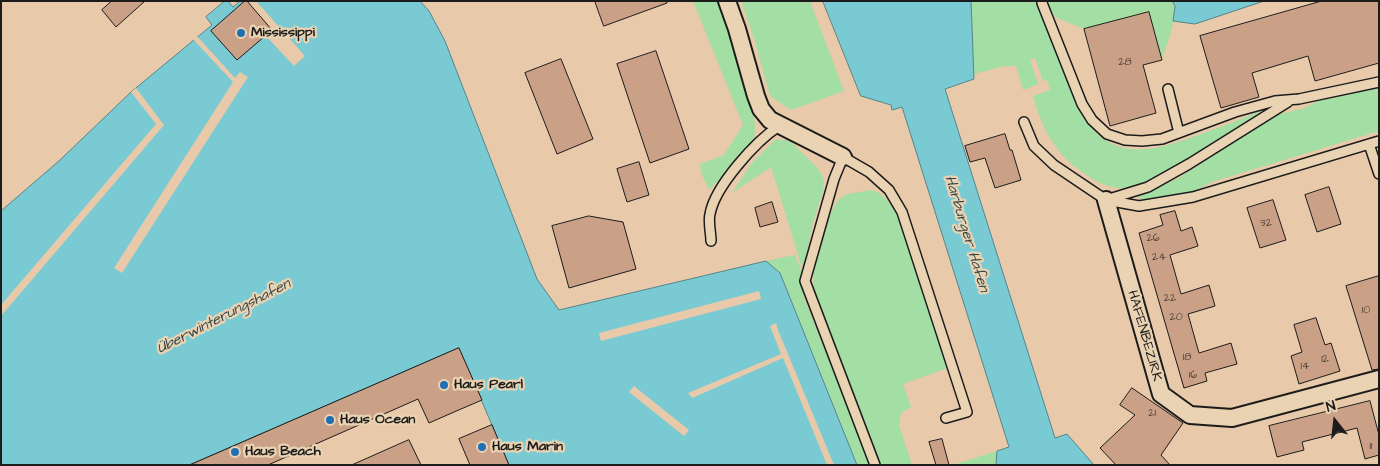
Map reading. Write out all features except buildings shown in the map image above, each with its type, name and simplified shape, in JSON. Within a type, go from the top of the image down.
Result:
[{"type":"street","points":[[727,1],[740,37],[761,109],[770,120],[779,126],[843,157]]},
{"type":"street","name":"HAFENBEZIRK","points":[[1106,200],[1161,394],[1190,415],[1232,418],[1379,379]]},
{"type":"lane","points":[[1042,3],[1082,104],[1092,120],[1107,134],[1125,140],[1162,139],[1235,112],[1275,101],[1299,99]]},
{"type":"lane","points":[[1106,200],[1148,187],[1189,164],[1284,104],[1379,82]]},
{"type":"lane","points":[[1168,89],[1179,133]]},
{"type":"lane","points":[[1024,122],[1034,146],[1054,165],[1106,200],[1139,206],[1193,197],[1379,141]]},
{"type":"lane","points":[[712,241],[709,215],[714,197],[752,149],[779,126]]},
{"type":"lane","points":[[1369,144],[1379,174]]},
{"type":"lane","points":[[876,465],[805,281],[834,179],[843,157],[869,172],[889,190],[902,212],[967,412],[946,418]]},
{"type":"green space","points":[[693,1],[719,1],[749,92],[755,127],[754,138],[747,151],[709,190],[701,173],[700,164],[724,155],[743,125]]},
{"type":"green space","points":[[741,1],[810,1],[844,91],[791,110],[770,96],[754,38]]},
{"type":"green space","points":[[971,1],[1036,1],[1077,106],[1089,124],[1101,137],[1115,145],[1130,149],[1145,149],[1179,142],[1266,109],[1175,168],[1153,180],[1131,187],[1119,188],[1104,184],[1072,164],[1063,156],[1050,138],[1040,118],[1033,96],[1050,90],[1047,80],[1043,81],[1035,58],[1030,60],[1038,84],[1023,90],[1016,66],[1005,66],[974,74]]},
{"type":"green space","points":[[1046,1],[1173,1],[1173,23],[1162,60],[1149,12],[1084,29],[1055,17]]},
{"type":"green space","points":[[1379,88],[1379,131],[1212,182],[1190,193],[1139,199],[1138,196],[1177,179],[1276,115],[1304,108],[1318,101]]},
{"type":"green space","points":[[778,139],[790,141],[816,166],[824,182],[823,192],[813,222],[803,271],[771,167],[732,193],[751,164]]},
{"type":"green space","points":[[872,190],[890,203],[897,215],[948,368],[903,384],[911,407],[901,413],[899,425],[912,465],[881,465],[814,296],[816,255],[833,208],[845,195]]},
{"type":"green space","points":[[795,255],[802,273],[804,298],[872,465],[857,465],[780,273],[766,261]]},
{"type":"green space","points":[[997,451],[996,465],[953,465]]},
{"type":"water","name":"Überwinterungshafen","points":[[225,1],[228,1],[233,7],[240,1],[420,1],[429,11],[445,41],[537,279],[559,310],[766,261],[780,273],[857,465],[509,465],[459,348],[189,465],[1,465],[1,211],[60,160],[131,92],[212,25],[206,17]]},
{"type":"water","name":"Harburger Hafen","points":[[823,1],[971,1],[974,79],[945,89],[1055,438],[1067,434],[1094,465],[996,465],[997,451],[1009,447],[902,107],[892,110],[891,105],[861,96]]},
{"type":"water","points":[[1173,1],[1264,1],[1195,24],[1173,21],[1175,7]]},
{"type":"pier","points":[[247,1],[256,1],[305,56],[294,66],[265,35]]},
{"type":"pier","points":[[195,34],[235,78],[240,72],[248,77],[122,273],[114,268],[233,82],[191,37]]},
{"type":"pier","points":[[136,88],[164,125],[1,316],[1,305],[156,124],[131,92]]},
{"type":"pier","points":[[759,291],[761,299],[601,341],[599,333]]},
{"type":"pier","points":[[776,323],[834,465],[827,465],[783,358],[692,398],[688,393],[781,354],[770,326]]},
{"type":"pier","points":[[634,386],[689,430],[684,436],[629,392]]},
{"type":"place","name":"Mississippi","points":[[241,33]]},
{"type":"place","name":"Haus Pearl","points":[[444,385]]},
{"type":"place","name":"Haus Ocean","points":[[330,420]]},
{"type":"place","name":"Haus Marin","points":[[482,447]]},
{"type":"place","name":"Haus Beach","points":[[235,452]]}]
